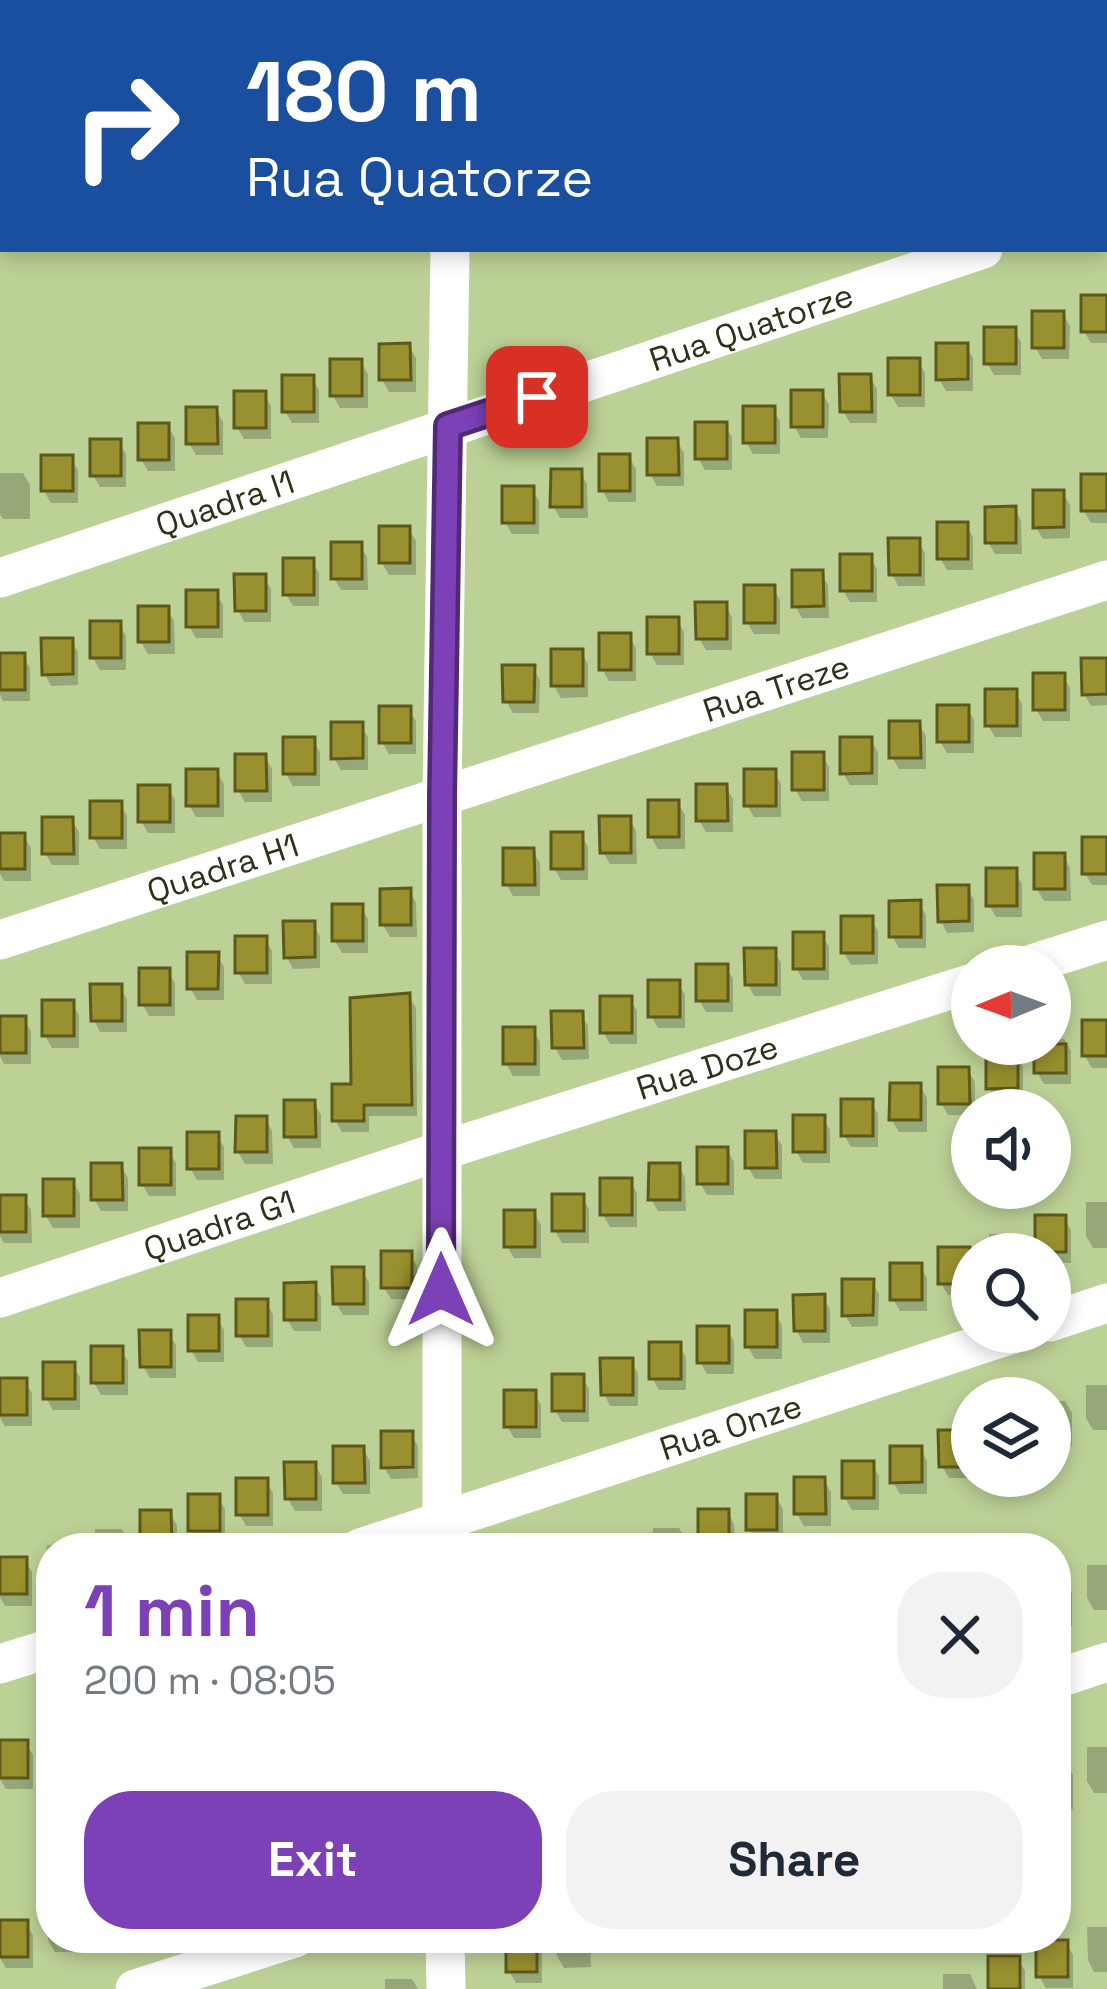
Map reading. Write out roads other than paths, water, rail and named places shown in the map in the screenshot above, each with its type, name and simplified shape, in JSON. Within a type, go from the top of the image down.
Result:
[{"type":"street","points":[[442,1533],[442,795],[451,252]]},
{"type":"street","name":"Rua Quatorze","points":[[448,426],[974,252]]},
{"type":"street","name":"Quadra I1","points":[[0,578],[448,426]]},
{"type":"street","name":"Rua Treze","points":[[442,795],[1107,580]]},
{"type":"street","name":"Quadra H1","points":[[0,940],[442,795]]},
{"type":"street","points":[[1071,951],[1107,940]]},
{"type":"street","name":"Rua Doze","points":[[441,1151],[951,990]]},
{"type":"street","name":"Quadra G1","points":[[0,1298],[441,1151]]},
{"type":"street","points":[[1071,1315],[1107,1303]]},
{"type":"street","name":"Rua Onze","points":[[448,1533],[959,1353]]},
{"type":"street","points":[[0,1664],[36,1653]]},
{"type":"street","points":[[1071,1674],[1107,1662]]},
{"type":"street","points":[[136,1989],[248,1953]]},
{"type":"street","points":[[445,1953],[446,1989]]}]
